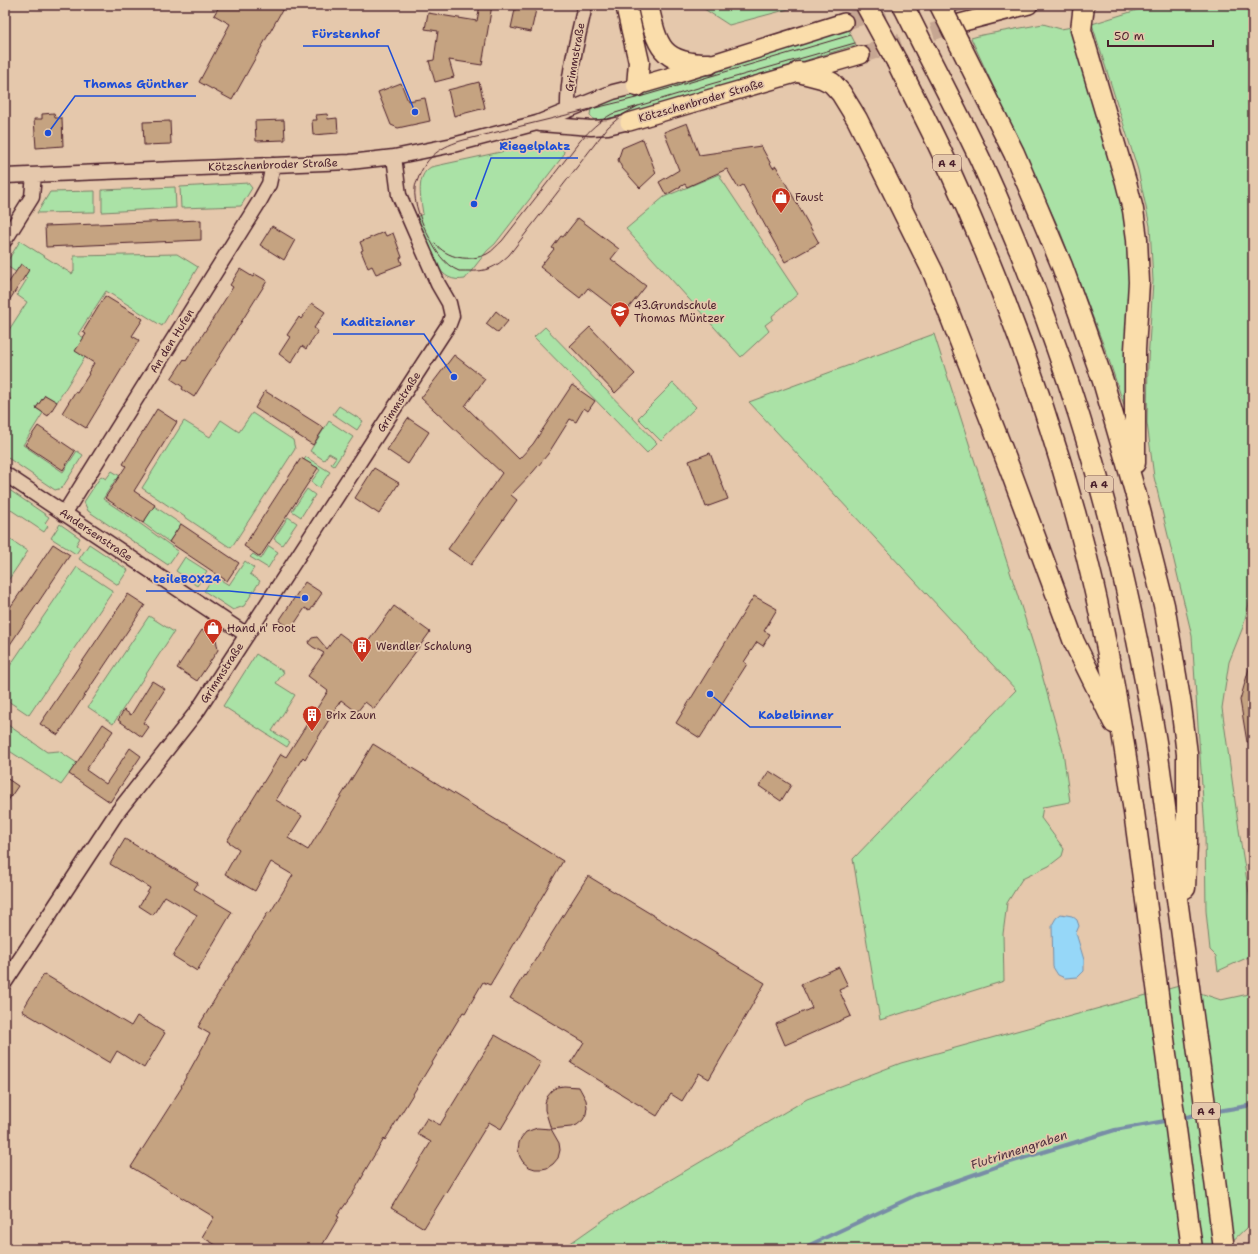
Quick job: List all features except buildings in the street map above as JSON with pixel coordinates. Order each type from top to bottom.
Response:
[{"type":"highway","points":[[626,5],[639,62],[636,86]]},
{"type":"highway","points":[[648,5],[655,34],[663,49],[675,59],[695,64],[709,64]]},
{"type":"highway","name":"A 4","points":[[866,5],[897,62],[946,161],[994,274],[1035,382],[1072,500],[1101,620],[1123,741],[1143,872],[1192,1249]]},
{"type":"highway","name":"A 4","points":[[903,5],[980,160],[1031,280],[1058,353],[1098,478],[1119,561],[1145,678],[1156,743],[1224,1249]]},
{"type":"highway","points":[[940,5],[1014,153],[1062,266],[1102,380],[1136,495],[1164,605],[1181,705],[1186,747],[1187,843],[1183,940]]},
{"type":"highway","points":[[1084,5],[1081,30],[1126,182],[1133,210],[1137,239],[1139,282],[1135,350],[1134,428],[1136,495]]},
{"type":"highway","points":[[799,72],[822,78],[832,83],[841,93],[858,119],[933,272],[1011,472],[1074,642],[1123,741]]},
{"type":"main road","points":[[960,23],[1029,5]]},
{"type":"main road","name":"Kötzschenbroder Straße","points":[[636,86],[844,22]]},
{"type":"main road","name":"Kötzschenbroder Straße","points":[[629,122],[861,54]]},
{"type":"street","name":"Grimmstraße","points":[[568,110],[570,77],[585,5]]},
{"type":"street","name":"Kötzschenbroder Straße","points":[[5,176],[350,162],[394,157],[453,145],[537,124],[613,92],[636,86]]},
{"type":"street","name":"Kötzschenbroder Straße","points":[[537,124],[591,128],[608,127],[629,122]]},
{"type":"street","name":"Grimmstraße","points":[[5,982],[116,814],[198,710],[449,324],[452,316],[448,303],[438,284],[399,195],[394,157]]},
{"type":"street","name":"An den Hufen","points":[[64,514],[269,184],[273,165]]},
{"type":"street","points":[[5,240],[32,197],[34,175]]},
{"type":"street","name":"Andersenstraße","points":[[5,474],[247,635]]},
{"type":"green space","points":[[698,5],[804,5],[729,25]]},
{"type":"green space","points":[[1153,5],[1253,5],[1253,588],[1243,627],[1229,662],[1222,708],[1253,918],[1253,955],[1218,971],[1216,956],[1210,950],[1206,911],[1205,830],[1192,636],[1154,477],[1147,423],[1148,361],[1153,281],[1150,226],[1138,170],[1092,24]]},
{"type":"green space","points":[[1043,24],[1061,29],[1072,27],[1121,191],[1128,235],[1131,284],[1125,408],[1108,357],[1060,231],[971,38]]},
{"type":"green space","points":[[848,29],[856,45],[647,109],[602,120],[594,120],[590,115],[591,109],[602,101],[689,78]]},
{"type":"green space","points":[[533,145],[558,146],[564,151],[563,156],[495,244],[487,251],[465,279],[452,279],[442,273],[416,217],[423,214],[420,188],[426,171],[431,167]]},
{"type":"green space","points":[[719,174],[798,294],[772,316],[773,319],[765,325],[769,331],[741,357],[626,229],[664,197]]},
{"type":"green space","points":[[248,183],[252,188],[241,206],[181,208],[180,187]]},
{"type":"green space","points":[[175,187],[176,208],[102,212],[102,190]]},
{"type":"green space","points":[[95,191],[95,212],[37,213],[50,192]]},
{"type":"green space","points":[[20,241],[72,274],[74,271],[74,256],[177,254],[198,267],[162,326],[106,291],[78,334],[84,338],[85,357],[57,402],[45,395],[36,408],[43,413],[23,445],[63,472],[77,451],[83,455],[62,488],[55,490],[5,456],[5,409],[11,399],[5,395],[5,336],[27,302],[17,295],[27,279],[5,265]]},
{"type":"green space","points":[[545,327],[657,443],[647,453],[534,337]]},
{"type":"green space","points":[[934,334],[1036,653],[1063,751],[1070,802],[1043,807],[1041,818],[1064,849],[1062,856],[1049,866],[1022,879],[1007,903],[1003,934],[1004,981],[880,1020],[853,859],[1016,690],[749,402]]},
{"type":"green space","points":[[673,383],[696,407],[661,441],[638,418]]},
{"type":"green space","points":[[339,406],[363,421],[357,430],[333,414]]},
{"type":"green space","points":[[252,413],[293,440],[295,449],[231,548],[142,488],[184,421],[210,437],[221,420],[239,432]]},
{"type":"green space","points":[[329,421],[353,437],[334,466],[331,464],[336,457],[329,453],[324,460],[310,451]]},
{"type":"green space","points":[[306,457],[330,472],[319,488],[311,482],[320,470],[304,460]]},
{"type":"green space","points":[[112,471],[120,476],[117,480],[116,479],[103,499],[178,551],[168,565],[88,511],[84,502],[101,476],[106,479]]},
{"type":"green space","points":[[5,487],[49,517],[45,523],[48,526],[44,532],[5,506]]},
{"type":"green space","points":[[307,489],[315,495],[301,517],[292,511]]},
{"type":"green space","points":[[154,506],[181,524],[169,542],[143,523]]},
{"type":"green space","points":[[288,517],[297,523],[282,545],[274,539]]},
{"type":"green space","points":[[60,524],[80,538],[76,545],[80,548],[76,554],[51,538]]},
{"type":"green space","points":[[5,536],[28,551],[5,585]]},
{"type":"green space","points":[[89,544],[128,570],[118,585],[79,559]]},
{"type":"green space","points":[[269,546],[278,552],[268,568],[250,557],[253,554],[261,559]]},
{"type":"green space","points":[[185,557],[207,571],[197,586],[176,571]]},
{"type":"green space","points":[[245,561],[254,568],[250,574],[260,581],[244,606],[233,610],[204,591],[214,576],[229,585]]},
{"type":"green space","points":[[77,567],[113,591],[29,715],[5,699],[5,673]]},
{"type":"green space","points":[[149,616],[174,632],[113,724],[88,707]]},
{"type":"green space","points":[[256,654],[284,672],[276,683],[295,695],[272,731],[290,742],[287,747],[223,706]]},
{"type":"green space","points":[[5,723],[47,752],[59,751],[77,763],[61,785],[5,748]]},
{"type":"green space","points":[[1179,986],[1221,1000],[1253,993],[1253,1226],[1246,1228],[1224,1249],[562,1249],[609,1216],[807,1099],[901,1063]]},
{"type":"water","points":[[1061,914],[1072,916],[1077,920],[1079,926],[1076,933],[1084,960],[1084,971],[1078,977],[1065,978],[1058,975],[1053,967],[1052,925],[1056,918]]},
{"type":"waterway","name":"Flutrinnengraben","points":[[1212,1112],[1253,1105]]},
{"type":"waterway","name":"Flutrinnengraben","points":[[1181,1118],[1201,1114]]},
{"type":"waterway","name":"Flutrinnengraben","points":[[801,1249],[916,1195],[1001,1165],[1115,1130],[1170,1120]]},
{"type":"tunnel","points":[[844,22],[898,5]]},
{"type":"tunnel","points":[[861,55],[960,23]]},
{"type":"tram line","points":[[954,12],[978,5]]},
{"type":"tram line","points":[[638,106],[622,115],[608,127],[509,255],[495,266],[480,271],[459,271],[444,261],[437,252],[421,219],[415,200],[415,187],[425,164],[436,153],[449,145],[456,142],[636,98],[851,35]]},
{"type":"tram line","points":[[435,243],[446,253],[459,258],[473,258],[489,253],[502,241],[580,141],[595,126],[612,114],[855,43]]},
{"type":"place","name":"Fürstenhof","points":[[415,112]]},
{"type":"place","name":"Thomas Günther","points":[[48,133]]},
{"type":"place","name":"Riegelplatz","points":[[474,204]]},
{"type":"place","name":"Faust","points":[[781,214]]},
{"type":"place","name":"43.Grundschule Thomas Müntzer","points":[[620,328]]},
{"type":"place","name":"Kaditzianer","points":[[454,377]]},
{"type":"place","name":"teileBOX24","points":[[305,598]]},
{"type":"place","name":"Hand n' Foot","points":[[213,645]]},
{"type":"place","name":"Wendler Schalung","points":[[362,663]]},
{"type":"place","name":"Kabelbinner","points":[[710,694]]},
{"type":"place","name":"Brix Zaun","points":[[312,732]]}]
